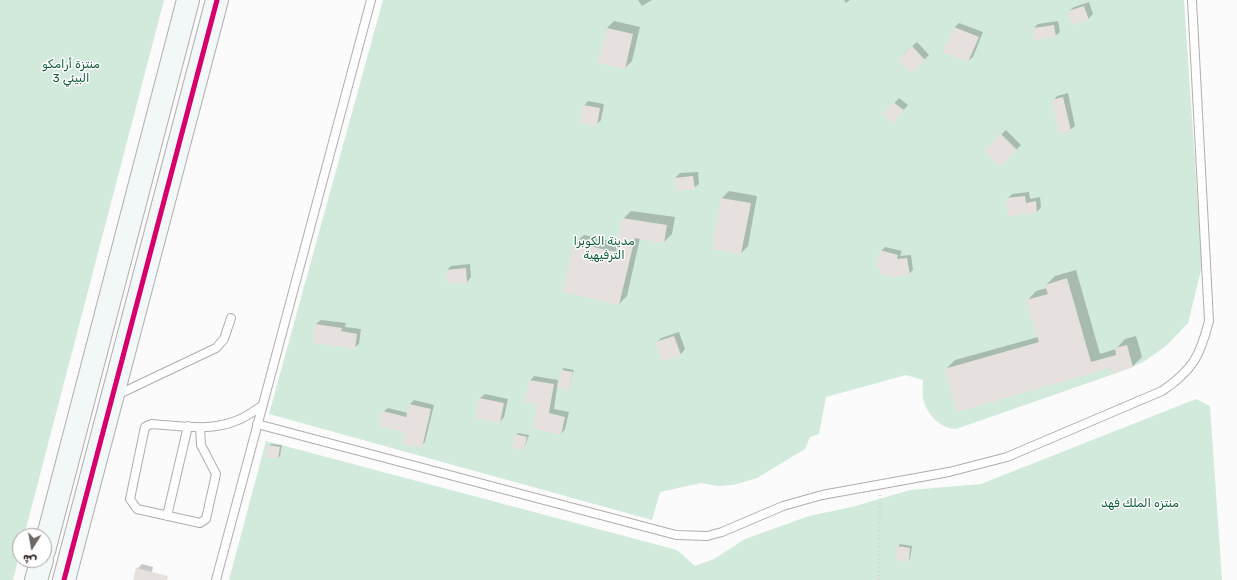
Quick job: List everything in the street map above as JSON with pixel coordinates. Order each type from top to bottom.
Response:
[{"type":"street","points":[[50,528],[188,0]]},
{"type":"street","points":[[64,580],[218,0]]},
{"type":"street","points":[[160,106],[187,113]]},
{"type":"street","points":[[86,390],[112,397]]},
{"type":"street","points":[[53,518],[78,524]]},
{"type":"street","points":[[36,580],[40,568]]},
{"type":"lane","points":[[216,580],[371,0]]},
{"type":"lane","points":[[257,424],[676,535],[692,537],[707,536],[722,532],[783,506],[822,495],[949,472],[1007,457],[1162,391],[1180,378],[1194,362],[1203,345],[1209,321],[1192,0]]},
{"type":"lane","points":[[112,397],[216,348],[224,339],[231,318]]},
{"type":"lane","points":[[200,427],[201,445],[216,474],[206,519],[200,523],[137,509],[130,499],[142,435],[145,427],[152,424],[200,427],[232,422],[262,406]]},
{"type":"lane","points":[[167,516],[188,426]]},
{"type":"path","points":[[879,580],[880,484]]},
{"type":"green space","name":"منتزة أرامكو البيئي 3","points":[[0,0],[164,0],[26,528],[12,528],[12,568],[16,568],[13,580],[0,580]]},
{"type":"green space","name":"مدينة الكوبرا الترفيهية","points":[[383,0],[1184,0],[1202,266],[1188,323],[1167,345],[1145,361],[1128,369],[956,429],[941,424],[932,417],[923,400],[923,380],[906,375],[826,397],[819,434],[810,437],[805,449],[757,478],[733,485],[717,486],[701,483],[660,492],[652,520],[269,414]]},
{"type":"green space","name":"منتزه الملك فهد","points":[[1196,399],[1210,406],[1222,580],[229,580],[266,441],[677,550],[695,566],[714,559],[745,539],[809,516],[852,507],[910,490],[981,484]]},
{"type":"building","points":[[1084,6],[1089,20],[1072,25],[1068,11]]},
{"type":"building","points":[[1054,25],[1056,37],[1034,40],[1033,28]]},
{"type":"building","points":[[954,27],[979,37],[968,62],[943,52]]},
{"type":"building","points":[[607,28],[633,34],[625,69],[598,63]]},
{"type":"building","points":[[912,46],[925,60],[911,73],[898,59]]},
{"type":"building","points":[[1063,97],[1071,131],[1059,134],[1052,100]]},
{"type":"building","points":[[893,102],[904,110],[893,124],[882,115]]},
{"type":"building","points":[[583,105],[600,108],[597,126],[580,123]]},
{"type":"building","points":[[1001,134],[1017,150],[1000,167],[984,151]]},
{"type":"building","points":[[693,176],[695,189],[676,191],[674,178]]},
{"type":"building","points":[[1025,196],[1026,203],[1036,201],[1037,213],[1008,216],[1006,198]]},
{"type":"building","points":[[721,198],[751,203],[741,254],[712,249]]},
{"type":"building","points":[[622,218],[667,225],[664,243],[635,238],[619,305],[563,292],[574,243],[616,252]]},
{"type":"building","points":[[880,250],[898,255],[897,259],[907,258],[910,275],[892,277],[880,275],[881,269],[876,268]]},
{"type":"building","points":[[466,268],[467,283],[447,284],[446,270]]},
{"type":"building","points":[[1067,278],[1091,362],[1116,355],[1115,348],[1127,345],[1133,367],[1112,373],[1110,368],[957,412],[944,369],[1039,342],[1026,300],[1048,294],[1045,285]]},
{"type":"building","points":[[315,324],[342,328],[341,331],[357,334],[355,349],[313,343]]},
{"type":"building","points":[[674,336],[681,355],[662,361],[655,342]]},
{"type":"building","points":[[561,370],[573,372],[569,390],[558,387]]},
{"type":"building","points":[[529,380],[554,384],[549,413],[565,417],[561,435],[533,428],[537,404],[525,402]]},
{"type":"building","points":[[479,398],[504,403],[500,423],[475,418]]},
{"type":"building","points":[[409,404],[431,409],[422,448],[402,444],[404,432],[379,426],[383,411],[406,417]]},
{"type":"building","points":[[515,434],[527,437],[524,450],[512,448]]},
{"type":"building","points":[[268,445],[280,447],[278,459],[266,457]]},
{"type":"building","points":[[897,546],[910,548],[909,562],[896,560]]},
{"type":"building","points":[[136,568],[168,576],[167,580],[133,580]]},
{"type":"cycle path","points":[[64,580],[217,0]]}]
